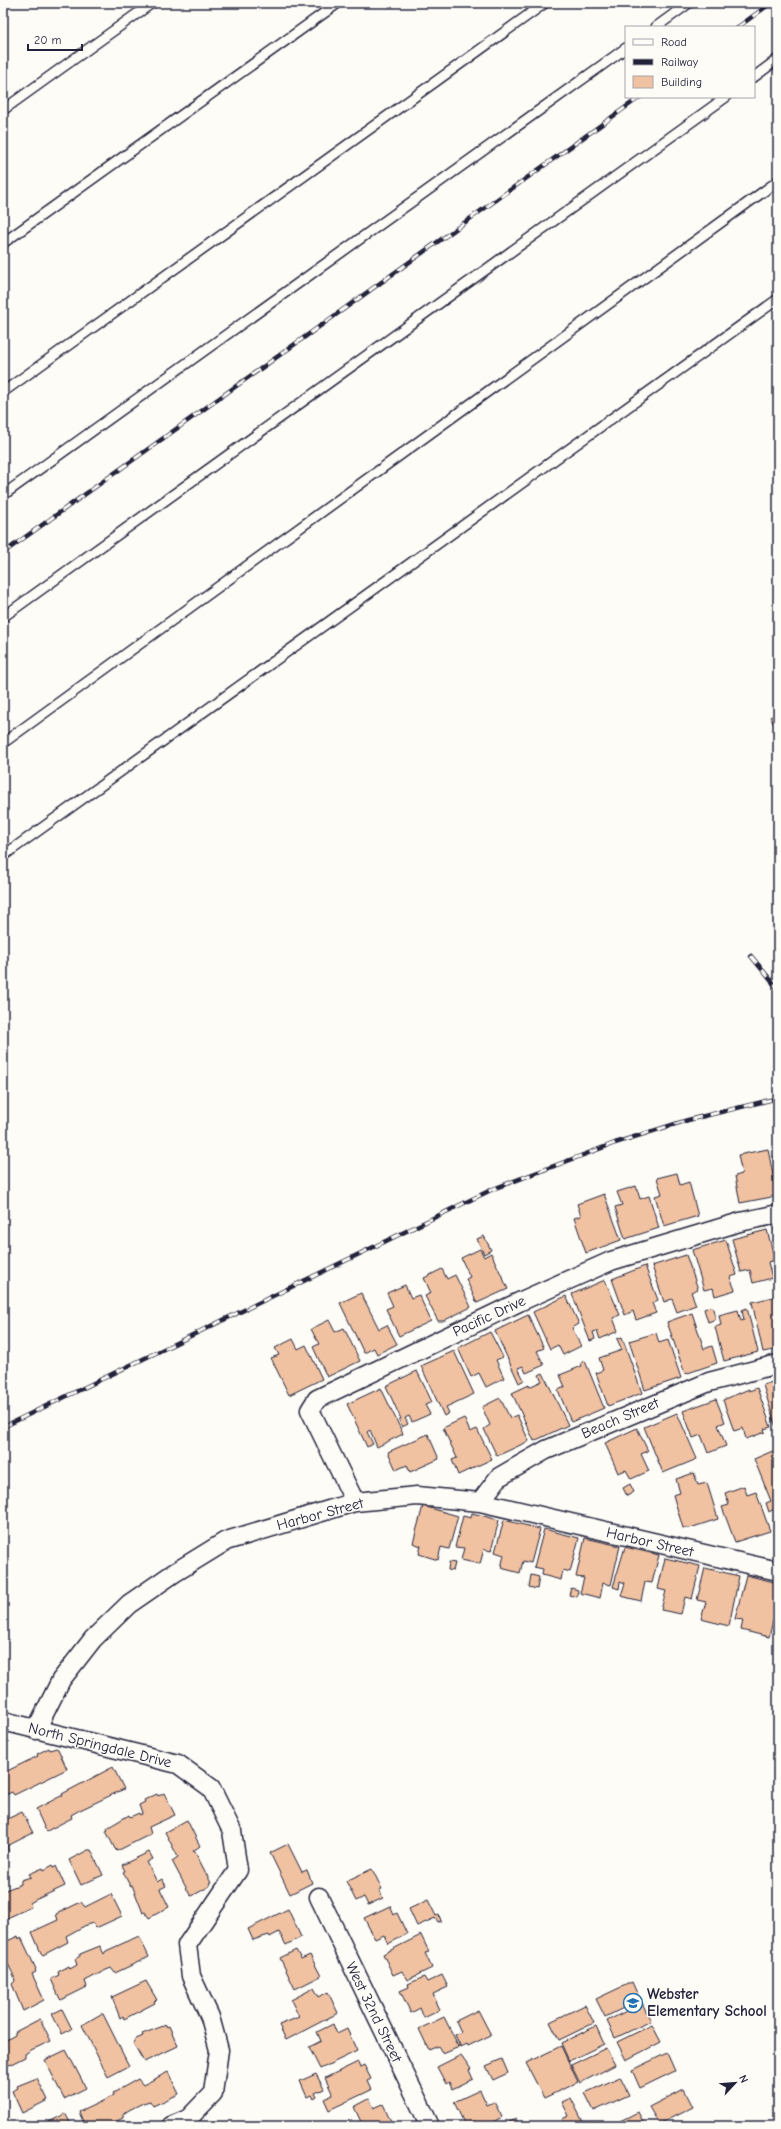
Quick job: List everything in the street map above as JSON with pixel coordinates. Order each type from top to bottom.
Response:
[{"type":"street","name":"Pacific Drive","points":[[355,1502],[310,1410],[317,1399],[519,1302],[611,1262],[740,1222],[778,1214]]},
{"type":"street","name":"Beach Street","points":[[480,1502],[500,1477],[546,1450],[710,1382],[778,1364]]},
{"type":"street","name":"Harbor Street","points":[[36,1730],[61,1680],[93,1639],[129,1604],[174,1572],[226,1541],[355,1502],[417,1496],[480,1502],[778,1571]]},
{"type":"street","name":"North Springdale Drive","points":[[3,1721],[178,1764],[211,1788],[232,1831],[238,1870],[187,1945],[191,1976],[210,2017],[219,2050],[213,2093],[188,2119],[171,2126]]},
{"type":"street","name":"West 32nd Street","points":[[319,1897],[430,2126]]},
{"type":"lane","points":[[3,110],[152,3]]},
{"type":"lane","points":[[3,243],[338,3]]},
{"type":"lane","points":[[3,392],[545,3]]},
{"type":"lane","points":[[657,26],[689,3]]},
{"type":"lane","points":[[3,495],[625,49]]},
{"type":"lane","points":[[755,76],[778,59]]},
{"type":"lane","points":[[3,617],[725,98]]},
{"type":"lane","points":[[3,744],[778,181]]},
{"type":"lane","points":[[3,856],[778,300]]},
{"type":"building","points":[[778,713],[778,732],[770,717]]},
{"type":"building","points":[[768,1149],[777,1196],[740,1203],[735,1176],[742,1174],[738,1155]]},
{"type":"building","points":[[774,1156],[778,1156],[778,1181]]},
{"type":"building","points":[[677,1173],[680,1185],[689,1182],[698,1216],[664,1226],[655,1196],[662,1194],[657,1178]]},
{"type":"building","points":[[636,1186],[640,1199],[649,1196],[659,1228],[625,1239],[615,1207],[622,1205],[617,1192]]},
{"type":"building","points":[[604,1194],[621,1240],[586,1253],[574,1218],[581,1216],[577,1204]]},
{"type":"building","points":[[778,1227],[778,1245],[774,1228]]},
{"type":"building","points":[[767,1230],[775,1260],[768,1262],[772,1278],[753,1283],[750,1270],[741,1272],[732,1239]]},
{"type":"building","points":[[484,1236],[491,1250],[484,1254],[477,1239]]},
{"type":"building","points":[[726,1240],[737,1275],[730,1277],[735,1290],[715,1296],[713,1288],[704,1290],[692,1250]]},
{"type":"building","points":[[480,1249],[484,1257],[491,1253],[508,1289],[477,1303],[466,1279],[470,1277],[461,1258]]},
{"type":"building","points":[[686,1255],[698,1289],[691,1292],[696,1305],[677,1312],[672,1299],[664,1302],[652,1266]]},
{"type":"building","points":[[645,1266],[658,1300],[652,1303],[656,1313],[636,1320],[633,1311],[625,1315],[612,1279]]},
{"type":"building","points":[[442,1269],[447,1279],[455,1275],[471,1307],[443,1321],[438,1321],[425,1296],[431,1293],[424,1278]]},
{"type":"building","points":[[605,1280],[620,1315],[613,1318],[618,1331],[600,1339],[597,1331],[593,1332],[595,1339],[590,1341],[572,1294]]},
{"type":"building","points":[[405,1285],[411,1298],[419,1295],[431,1321],[399,1336],[386,1309],[393,1306],[387,1293]]},
{"type":"building","points":[[361,1293],[379,1329],[387,1325],[397,1344],[377,1354],[374,1348],[364,1353],[340,1303]]},
{"type":"building","points":[[566,1296],[579,1324],[572,1328],[581,1346],[563,1355],[558,1345],[550,1349],[533,1312]]},
{"type":"building","points":[[778,1296],[778,1349],[763,1352],[752,1302]]},
{"type":"building","points":[[712,1306],[716,1319],[708,1322],[704,1309]]},
{"type":"building","points":[[747,1308],[758,1352],[724,1361],[715,1327],[721,1325],[719,1315],[738,1310],[741,1321],[744,1320],[742,1310]]},
{"type":"building","points":[[692,1313],[704,1349],[712,1346],[717,1363],[685,1374],[667,1322]]},
{"type":"building","points":[[528,1315],[544,1348],[537,1351],[544,1365],[526,1373],[523,1366],[518,1368],[524,1380],[519,1383],[495,1331]]},
{"type":"building","points":[[329,1320],[335,1332],[344,1328],[360,1361],[327,1377],[313,1347],[319,1344],[311,1329]]},
{"type":"building","points":[[490,1332],[503,1357],[496,1360],[504,1378],[486,1387],[479,1373],[471,1377],[458,1348]]},
{"type":"building","points":[[656,1333],[659,1343],[668,1340],[681,1378],[645,1390],[629,1341]]},
{"type":"building","points":[[622,1337],[642,1393],[608,1406],[596,1373],[603,1370],[599,1358],[622,1350],[617,1339]]},
{"type":"building","points":[[293,1339],[298,1349],[306,1345],[322,1379],[289,1395],[271,1358],[279,1355],[275,1348]]},
{"type":"building","points":[[454,1351],[474,1394],[446,1407],[449,1413],[444,1416],[421,1366]]},
{"type":"building","points":[[585,1361],[604,1408],[571,1422],[558,1390],[565,1387],[560,1375],[582,1366],[581,1363]]},
{"type":"building","points":[[417,1371],[432,1402],[425,1405],[430,1414],[412,1422],[409,1416],[405,1418],[408,1424],[402,1427],[399,1420],[401,1419],[386,1386]]},
{"type":"building","points":[[543,1373],[568,1425],[534,1441],[512,1393],[542,1381],[539,1375]]},
{"type":"building","points":[[778,1380],[778,1434],[763,1385]]},
{"type":"building","points":[[381,1388],[403,1434],[377,1447],[370,1430],[367,1432],[373,1444],[367,1447],[347,1404]]},
{"type":"building","points":[[757,1388],[771,1427],[764,1429],[765,1432],[746,1439],[743,1428],[734,1431],[723,1400],[749,1389],[749,1391]]},
{"type":"building","points":[[500,1398],[510,1418],[517,1415],[529,1441],[497,1456],[484,1429],[490,1425],[482,1407]]},
{"type":"building","points":[[716,1399],[725,1422],[718,1425],[726,1446],[708,1453],[701,1435],[693,1438],[683,1411]]},
{"type":"building","points":[[677,1413],[697,1459],[663,1473],[644,1427]]},
{"type":"building","points":[[464,1418],[470,1432],[477,1429],[492,1459],[458,1475],[452,1460],[457,1458],[443,1428]]},
{"type":"building","points":[[637,1428],[648,1451],[641,1454],[649,1471],[631,1479],[626,1470],[618,1473],[605,1443]]},
{"type":"building","points":[[428,1434],[439,1459],[410,1472],[407,1465],[396,1470],[388,1452]]},
{"type":"building","points":[[775,1450],[778,1458],[777,1516],[774,1509],[769,1512],[766,1503],[771,1501],[754,1459]]},
{"type":"building","points":[[694,1473],[698,1485],[707,1483],[718,1519],[690,1528],[683,1528],[673,1495],[680,1493],[676,1479]]},
{"type":"building","points":[[630,1484],[634,1492],[627,1496],[623,1488]]},
{"type":"building","points":[[744,1486],[747,1495],[756,1492],[770,1531],[735,1542],[722,1507],[729,1505],[725,1493]]},
{"type":"building","points":[[423,1506],[458,1516],[449,1549],[441,1547],[438,1560],[419,1554],[421,1546],[413,1543]]},
{"type":"building","points":[[472,1513],[499,1520],[491,1551],[484,1549],[480,1564],[461,1560],[464,1548],[455,1547],[463,1516],[471,1518]]},
{"type":"building","points":[[504,1520],[540,1529],[531,1563],[523,1561],[520,1573],[501,1568],[504,1555],[495,1552]]},
{"type":"building","points":[[544,1529],[579,1538],[570,1572],[563,1570],[561,1580],[542,1575],[543,1569],[534,1567]]},
{"type":"building","points":[[585,1538],[620,1546],[611,1585],[603,1583],[600,1598],[580,1593],[584,1578],[576,1577]]},
{"type":"building","points":[[625,1547],[659,1555],[652,1583],[645,1582],[641,1601],[621,1596],[625,1583],[620,1581],[619,1589],[613,1587]]},
{"type":"building","points":[[665,1558],[700,1566],[692,1599],[685,1597],[681,1614],[661,1610],[666,1591],[658,1589]]},
{"type":"building","points":[[449,1562],[455,1563],[453,1571],[448,1570]]},
{"type":"building","points":[[705,1568],[739,1576],[729,1626],[701,1619],[706,1602],[697,1600]]},
{"type":"building","points":[[531,1575],[539,1577],[537,1589],[529,1587]]},
{"type":"building","points":[[746,1575],[778,1583],[778,1600],[769,1637],[741,1630],[743,1620],[735,1619]]},
{"type":"building","points":[[571,1588],[578,1590],[577,1597],[569,1595]]},
{"type":"building","points":[[49,1748],[50,1750],[56,1748],[58,1749],[67,1769],[14,1795],[12,1792],[3,1796],[3,1773],[38,1756],[37,1754]]},
{"type":"building","points":[[113,1767],[124,1789],[78,1811],[71,1815],[72,1818],[47,1831],[45,1829],[36,1809],[63,1796],[62,1794]]},
{"type":"building","points":[[164,1793],[175,1815],[149,1827],[151,1834],[117,1851],[106,1831],[108,1830],[107,1828],[129,1815],[130,1817],[139,1813],[140,1815],[142,1814],[139,1805],[145,1802],[144,1800],[157,1794],[158,1796]]},
{"type":"building","points":[[22,1812],[33,1833],[7,1846],[9,1852],[3,1855],[3,1821]]},
{"type":"building","points":[[187,1820],[200,1846],[193,1851],[195,1852],[211,1883],[209,1884],[210,1886],[192,1896],[190,1895],[172,1861],[178,1857],[165,1832]]},
{"type":"building","points":[[288,1844],[302,1872],[307,1870],[312,1883],[290,1894],[270,1853]]},
{"type":"building","points":[[88,1850],[91,1850],[103,1875],[81,1885],[69,1860]]},
{"type":"building","points":[[149,1852],[153,1859],[147,1862],[157,1882],[162,1879],[166,1886],[160,1889],[169,1907],[149,1918],[145,1912],[143,1913],[132,1885],[130,1886],[123,1872],[125,1871],[122,1865]]},
{"type":"building","points":[[53,1865],[54,1867],[56,1866],[65,1886],[35,1900],[30,1903],[31,1907],[5,1919],[8,1924],[3,1928],[3,1891],[21,1884],[21,1880],[31,1877],[29,1874],[43,1868],[44,1870]]},
{"type":"building","points":[[372,1869],[382,1889],[379,1890],[383,1898],[368,1905],[364,1897],[356,1901],[346,1881]]},
{"type":"building","points":[[111,1894],[122,1916],[96,1928],[93,1923],[86,1925],[66,1936],[68,1942],[43,1955],[41,1953],[32,1932],[58,1920],[56,1914],[81,1902],[85,1907]]},
{"type":"building","points":[[428,1900],[436,1916],[439,1915],[441,1921],[438,1922],[435,1918],[417,1926],[409,1909]]},
{"type":"building","points":[[390,1906],[394,1915],[397,1913],[407,1934],[388,1944],[384,1935],[375,1939],[364,1918]]},
{"type":"building","points":[[288,1909],[301,1937],[286,1945],[279,1932],[270,1937],[269,1935],[253,1940],[248,1929]]},
{"type":"building","points":[[421,1935],[429,1952],[425,1953],[432,1968],[407,1980],[402,1971],[393,1975],[383,1954]]},
{"type":"building","points":[[18,1936],[19,1939],[21,1937],[36,1969],[36,1972],[32,1974],[44,2000],[23,2011],[12,1984],[15,1981],[14,1976],[3,1954],[3,1943]]},
{"type":"building","points":[[139,1936],[149,1957],[115,1973],[111,1968],[104,1971],[85,1981],[87,1987],[61,2000],[60,1999],[51,1979],[59,1975],[58,1972],[69,1966],[70,1969],[77,1965],[75,1959],[80,1956],[80,1954],[100,1946],[104,1954],[106,1951]]},
{"type":"building","points":[[296,1950],[301,1959],[310,1955],[321,1976],[295,1989],[280,1958]]},
{"type":"building","points":[[442,1975],[448,1987],[433,1994],[440,2010],[424,2018],[420,2008],[411,2013],[400,1991],[409,1987],[408,1984],[424,1977],[427,1982]]},
{"type":"building","points":[[146,1981],[157,2000],[154,2001],[155,2003],[124,2019],[123,2016],[120,2018],[112,1997]]},
{"type":"building","points":[[632,1982],[640,2000],[605,2017],[596,1999]]},
{"type":"building","points":[[314,1988],[319,1997],[328,1992],[338,2013],[286,2040],[279,2025],[299,2017],[291,2000]]},
{"type":"building","points":[[642,2003],[651,2021],[615,2038],[607,2021]]},
{"type":"building","points":[[585,2005],[594,2023],[559,2040],[550,2022]]},
{"type":"building","points":[[62,2009],[72,2029],[62,2034],[52,2014]]},
{"type":"building","points":[[478,2010],[491,2035],[468,2046],[467,2044],[461,2047],[455,2035],[461,2032],[456,2021]]},
{"type":"building","points":[[103,2014],[129,2066],[108,2077],[82,2025]]},
{"type":"building","points":[[444,2017],[459,2047],[443,2054],[438,2046],[429,2050],[419,2029]]},
{"type":"building","points":[[40,2019],[51,2041],[31,2050],[25,2054],[25,2057],[3,2068],[3,2042],[15,2035],[15,2032]]},
{"type":"building","points":[[333,2024],[337,2034],[347,2029],[357,2051],[320,2069],[309,2047],[321,2041],[317,2032]]},
{"type":"building","points":[[166,2025],[167,2027],[169,2026],[178,2046],[144,2062],[133,2043],[135,2042],[134,2040],[143,2036],[142,2034]]},
{"type":"building","points":[[652,2025],[661,2042],[626,2060],[617,2042]]},
{"type":"building","points":[[596,2026],[604,2044],[569,2061],[561,2043]]},
{"type":"building","points":[[561,2046],[578,2082],[544,2098],[526,2063]]},
{"type":"building","points":[[606,2048],[615,2065],[580,2083],[571,2065]]},
{"type":"building","points":[[66,2050],[86,2088],[64,2099],[45,2060]]},
{"type":"building","points":[[667,2053],[675,2071],[640,2088],[632,2070]]},
{"type":"building","points":[[461,2055],[471,2069],[469,2070],[473,2079],[452,2089],[449,2082],[446,2084],[437,2067]]},
{"type":"building","points":[[502,2059],[508,2073],[493,2080],[486,2066]]},
{"type":"building","points":[[358,2062],[360,2067],[364,2065],[371,2079],[367,2081],[371,2090],[329,2110],[324,2099],[333,2095],[325,2078]]},
{"type":"building","points":[[168,2072],[179,2094],[153,2106],[150,2101],[143,2103],[123,2114],[123,2118],[109,2125],[85,2126],[79,2112],[109,2098],[114,2095],[113,2093],[138,2079],[143,2085]]},
{"type":"building","points":[[316,2074],[324,2089],[315,2093],[317,2097],[314,2099],[312,2095],[307,2097],[300,2081]]},
{"type":"building","points":[[620,2077],[629,2095],[594,2111],[585,2093]]},
{"type":"building","points":[[37,2078],[48,2100],[22,2113],[12,2091],[18,2088],[17,2086]]},
{"type":"building","points":[[684,2089],[693,2107],[659,2124],[649,2107]]},
{"type":"building","points":[[480,2090],[487,2105],[494,2102],[502,2117],[486,2126],[477,2126],[475,2121],[465,2125],[454,2102]]},
{"type":"building","points":[[571,2098],[585,2126],[574,2126],[572,2123],[566,2126],[562,2119],[569,2116],[562,2102]]},
{"type":"building","points":[[369,2099],[374,2108],[383,2104],[393,2125],[363,2126],[354,2107]]},
{"type":"building","points":[[638,2112],[645,2126],[610,2126]]},
{"type":"building","points":[[65,2113],[72,2126],[41,2126],[61,2116]]},
{"type":"building","points":[[516,2119],[519,2126],[501,2126]]},
{"type":"railway","points":[[739,26],[771,3]]},
{"type":"railway","points":[[3,553],[639,98]]},
{"type":"railway","points":[[751,956],[778,989]]},
{"type":"railway","points":[[3,1427],[493,1189],[615,1143],[688,1120],[778,1098]]},
{"type":"place","name":"Webster Elementary School","points":[[633,2003]]}]
